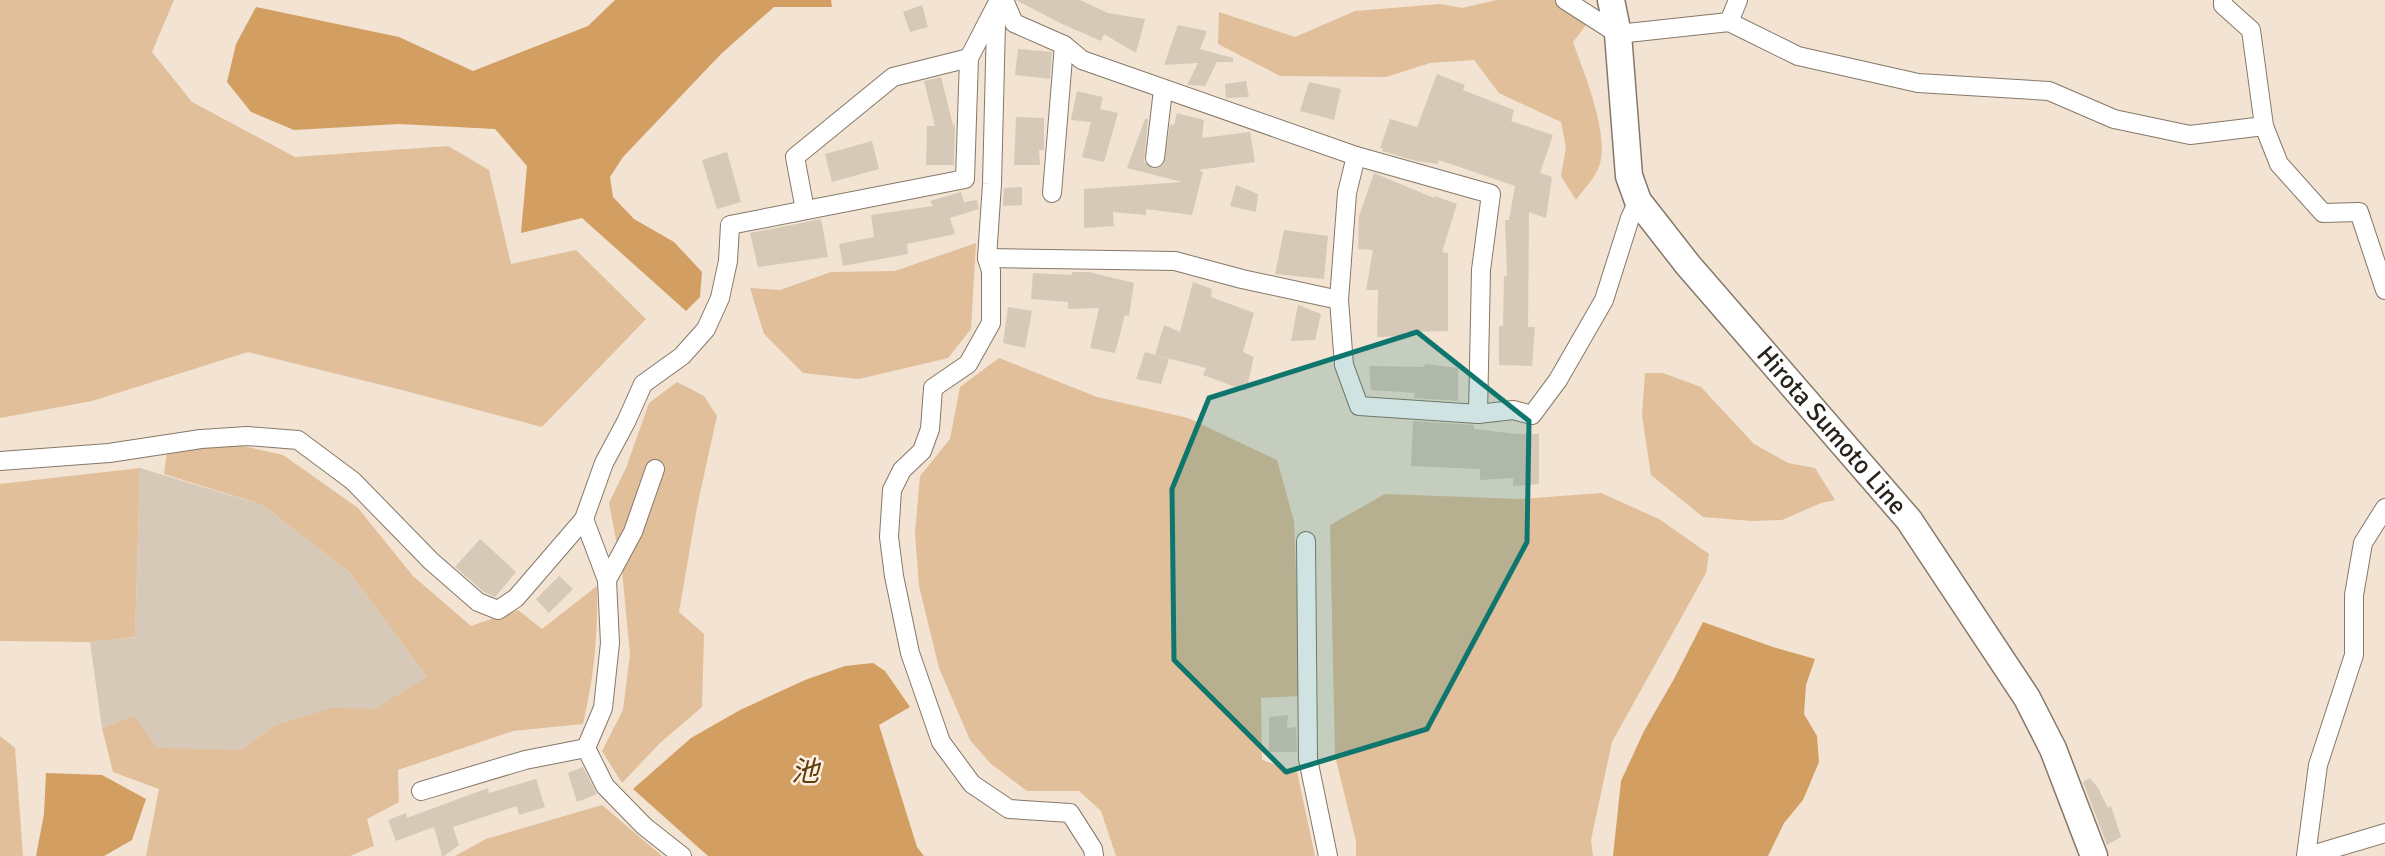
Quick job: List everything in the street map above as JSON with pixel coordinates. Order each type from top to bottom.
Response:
[{"type":"main road","name":"Hirota Sumoto Line","points":[[1611,0],[1618,34],[1629,176],[1638,201],[1688,265],[1909,520],[2027,698],[2053,749],[2094,856]]},
{"type":"street","points":[[1001,0],[1014,23],[1064,45],[1082,60],[1356,156],[1491,194],[1481,270],[1478,414]]},
{"type":"street","points":[[0,461],[109,453],[201,439],[247,436],[298,440],[353,481],[431,561],[478,602],[498,610],[516,598],[584,519],[604,463],[643,384],[682,356],[706,329],[720,298],[730,225],[965,179],[969,58],[1001,0]]},
{"type":"street","points":[[1001,0],[996,23],[992,184],[987,258],[991,271],[991,323],[968,364],[933,388],[930,429],[922,451],[902,470],[892,490],[889,537],[910,653],[941,742],[972,784],[1010,809],[1070,813],[1093,849],[1094,856]]},
{"type":"street","points":[[1565,0],[1618,34],[1729,22],[1798,56],[1918,83],[2049,91],[2114,119],[2190,135],[2264,125]]},
{"type":"street","points":[[1729,22],[1738,0]]},
{"type":"street","points":[[2223,0],[2222,5],[2251,30],[2264,125],[2279,164],[2323,213],[2359,212],[2385,289]]},
{"type":"street","points":[[1052,193],[1064,45]]},
{"type":"street","points":[[806,210],[795,158],[893,78],[969,58]]},
{"type":"street","points":[[1155,158],[1163,90]]},
{"type":"street","points":[[1356,156],[1347,193],[1339,300],[1344,365],[1359,406],[1478,414],[1513,411],[1532,415],[1558,380],[1604,300],[1638,201]]},
{"type":"street","points":[[987,258],[1175,261],[1339,300]]},
{"type":"street","points":[[607,580],[634,532],[654,469]]},
{"type":"street","points":[[2384,513],[2363,543],[2354,595],[2354,655],[2318,765],[2307,856],[2385,832]]},
{"type":"street","points":[[584,519],[607,580],[610,643],[603,708],[586,748]]},
{"type":"street","points":[[1306,541],[1308,759],[1328,856]]},
{"type":"street","points":[[421,791],[525,760],[586,748]]},
{"type":"street","points":[[586,748],[606,786],[644,825],[682,856]]},
{"type":"highlighted area","points":[[1417,332],[1529,421],[1527,542],[1427,729],[1286,772],[1174,660],[1172,489],[1209,398]]},
{"type":"shaded area","points":[[0,0],[174,0],[152,52],[192,102],[295,157],[448,146],[489,170],[511,264],[576,250],[646,319],[542,427],[248,352],[92,401],[0,418]]},
{"type":"shaded area","points":[[1497,0],[1578,0],[1593,16],[1573,42],[1595,106],[1602,141],[1601,156],[1596,173],[1576,200],[1561,176],[1566,147],[1561,122],[1499,93],[1474,60],[1430,63],[1386,77],[1280,76],[1218,44],[1219,12],[1295,37],[1355,11],[1440,4],[1462,8]]},
{"type":"shaded area","points":[[976,243],[971,329],[948,358],[859,379],[803,373],[764,334],[750,288],[780,290],[831,272],[895,271]]},
{"type":"shaded area","points":[[999,358],[1097,397],[1188,418],[1277,460],[1294,521],[1301,696],[1261,698],[1262,760],[1297,772],[1315,856],[1116,856],[1101,811],[1079,791],[1027,791],[990,763],[970,740],[939,668],[919,586],[915,533],[920,476],[950,439],[960,387]]},
{"type":"shaded area","points":[[1645,373],[1663,373],[1701,387],[1754,444],[1788,463],[1815,468],[1835,500],[1821,503],[1782,520],[1752,521],[1703,517],[1651,475],[1642,415]]},
{"type":"shaded area","points":[[677,382],[704,396],[717,416],[697,507],[679,612],[704,634],[702,707],[660,743],[622,783],[602,751],[623,710],[630,654],[622,571],[609,503],[626,468],[649,403]]},
{"type":"shaded area","points":[[239,445],[283,455],[358,508],[413,576],[471,626],[518,610],[542,629],[597,586],[594,656],[583,724],[513,731],[398,770],[399,802],[367,819],[374,846],[350,856],[146,856],[159,789],[113,772],[102,728],[134,715],[241,750],[275,725],[427,677],[350,573],[263,505],[164,474],[167,451]]},
{"type":"shaded area","points":[[140,468],[135,637],[90,642],[0,641],[0,484]]},
{"type":"shaded area","points":[[1601,493],[1659,519],[1709,554],[1706,573],[1612,742],[1591,840],[1593,856],[1356,856],[1356,841],[1335,756],[1330,525],[1385,494],[1520,499]]},
{"type":"shaded area","points":[[0,736],[15,748],[23,856],[0,856]]},
{"type":"shaded area","points":[[602,805],[662,856],[455,856],[486,839]]},
{"type":"water","points":[[615,0],[831,0],[832,7],[774,7],[721,54],[623,157],[610,177],[613,197],[634,219],[674,242],[702,272],[700,297],[686,311],[582,218],[521,233],[527,166],[495,129],[399,124],[294,130],[251,112],[227,82],[236,44],[256,7],[399,37],[473,71],[588,26]]},
{"type":"water","points":[[1703,622],[1815,659],[1806,685],[1804,714],[1817,736],[1819,762],[1803,800],[1784,823],[1768,856],[1613,856],[1621,781],[1644,731]]},
{"type":"water","name":"池","points":[[873,663],[885,671],[910,707],[879,725],[917,847],[924,856],[708,856],[633,789],[691,738],[740,710],[805,680],[845,666]]},
{"type":"water","points":[[46,773],[102,775],[146,799],[132,840],[104,856],[36,856],[44,814]]},
{"type":"building","points":[[1016,0],[1080,0],[1108,13],[1145,19],[1136,53],[1104,34],[1101,41]]},
{"type":"building","points":[[922,5],[928,27],[910,32],[903,12]]},
{"type":"building","points":[[1178,25],[1207,31],[1200,49],[1233,58],[1233,62],[1217,62],[1205,86],[1187,85],[1198,63],[1164,65]]},
{"type":"building","points":[[1018,49],[1052,52],[1050,79],[1015,75]]},
{"type":"building","points":[[1437,74],[1465,85],[1463,90],[1514,110],[1511,121],[1553,135],[1540,173],[1552,177],[1546,218],[1529,212],[1528,327],[1535,327],[1532,366],[1499,365],[1499,326],[1503,326],[1504,276],[1507,276],[1505,220],[1509,220],[1515,186],[1439,160],[1438,164],[1416,161],[1382,151],[1383,148],[1380,148],[1390,119],[1417,127]]},
{"type":"building","points":[[941,77],[955,125],[954,165],[926,165],[927,126],[935,126],[924,81]]},
{"type":"building","points":[[1246,81],[1249,97],[1226,98],[1225,84]]},
{"type":"building","points":[[1309,82],[1341,89],[1334,120],[1300,111]]},
{"type":"building","points":[[1077,91],[1103,97],[1100,109],[1118,113],[1104,162],[1082,157],[1091,122],[1071,120]]},
{"type":"building","points":[[1177,113],[1204,120],[1202,138],[1250,132],[1255,162],[1198,170],[1203,172],[1192,215],[1146,209],[1146,215],[1113,212],[1114,226],[1084,228],[1084,189],[1182,182],[1127,168],[1145,119],[1148,119],[1144,162],[1153,169],[1164,165],[1170,124],[1174,125]]},
{"type":"building","points":[[1016,117],[1044,118],[1044,150],[1039,150],[1040,165],[1014,165]]},
{"type":"building","points":[[872,141],[879,169],[832,182],[825,154]]},
{"type":"building","points":[[727,152],[741,202],[717,209],[702,160]]},
{"type":"building","points":[[1374,173],[1434,198],[1435,196],[1457,204],[1442,252],[1448,253],[1448,331],[1405,332],[1405,336],[1377,337],[1378,290],[1366,290],[1373,250],[1358,249],[1359,216]]},
{"type":"building","points":[[1236,185],[1258,194],[1256,212],[1230,206]]},
{"type":"building","points":[[1022,187],[1022,205],[1003,206],[1004,188]]},
{"type":"building","points":[[961,192],[964,202],[977,200],[979,209],[950,218],[955,234],[907,244],[908,254],[843,266],[839,244],[874,237],[871,215],[933,206],[930,201]]},
{"type":"building","points":[[821,219],[828,257],[758,267],[750,233]]},
{"type":"building","points":[[1284,230],[1328,236],[1324,279],[1275,274]]},
{"type":"building","points":[[1072,272],[1089,272],[1134,283],[1129,316],[1125,315],[1115,353],[1090,348],[1099,308],[1068,309],[1068,302],[1031,299],[1033,273],[1072,275]]},
{"type":"building","points":[[1193,282],[1212,289],[1211,297],[1254,313],[1243,352],[1254,357],[1246,391],[1203,375],[1206,368],[1155,355],[1164,325],[1180,332]]},
{"type":"building","points":[[1298,305],[1321,314],[1315,340],[1291,341]]},
{"type":"building","points":[[1008,307],[1032,311],[1025,348],[1003,343]]},
{"type":"building","points":[[1145,352],[1169,359],[1161,384],[1136,379]]},
{"type":"building","points":[[1425,364],[1458,368],[1458,401],[1414,398],[1415,393],[1371,390],[1369,366],[1424,367]]},
{"type":"building","points":[[1413,421],[1474,425],[1474,429],[1516,434],[1539,434],[1539,484],[1513,486],[1513,478],[1480,480],[1480,469],[1411,466]]},
{"type":"building","points":[[140,468],[263,505],[350,573],[427,677],[375,709],[332,708],[275,725],[241,750],[156,748],[134,715],[102,728],[90,642],[135,637]]},
{"type":"building","points":[[480,539],[516,572],[495,597],[484,592],[455,567]]},
{"type":"building","points":[[559,576],[573,589],[549,613],[536,599]]},
{"type":"building","points":[[1288,715],[1287,728],[1296,727],[1297,752],[1269,752],[1269,717]]},
{"type":"building","points":[[583,767],[597,794],[577,802],[568,773]]},
{"type":"building","points":[[2090,778],[2108,808],[2111,806],[2121,837],[2107,845],[2083,782]]},
{"type":"building","points":[[536,779],[545,807],[519,815],[517,806],[453,827],[459,845],[444,856],[434,827],[396,841],[388,820],[406,813],[407,818],[488,788],[489,793]]}]
